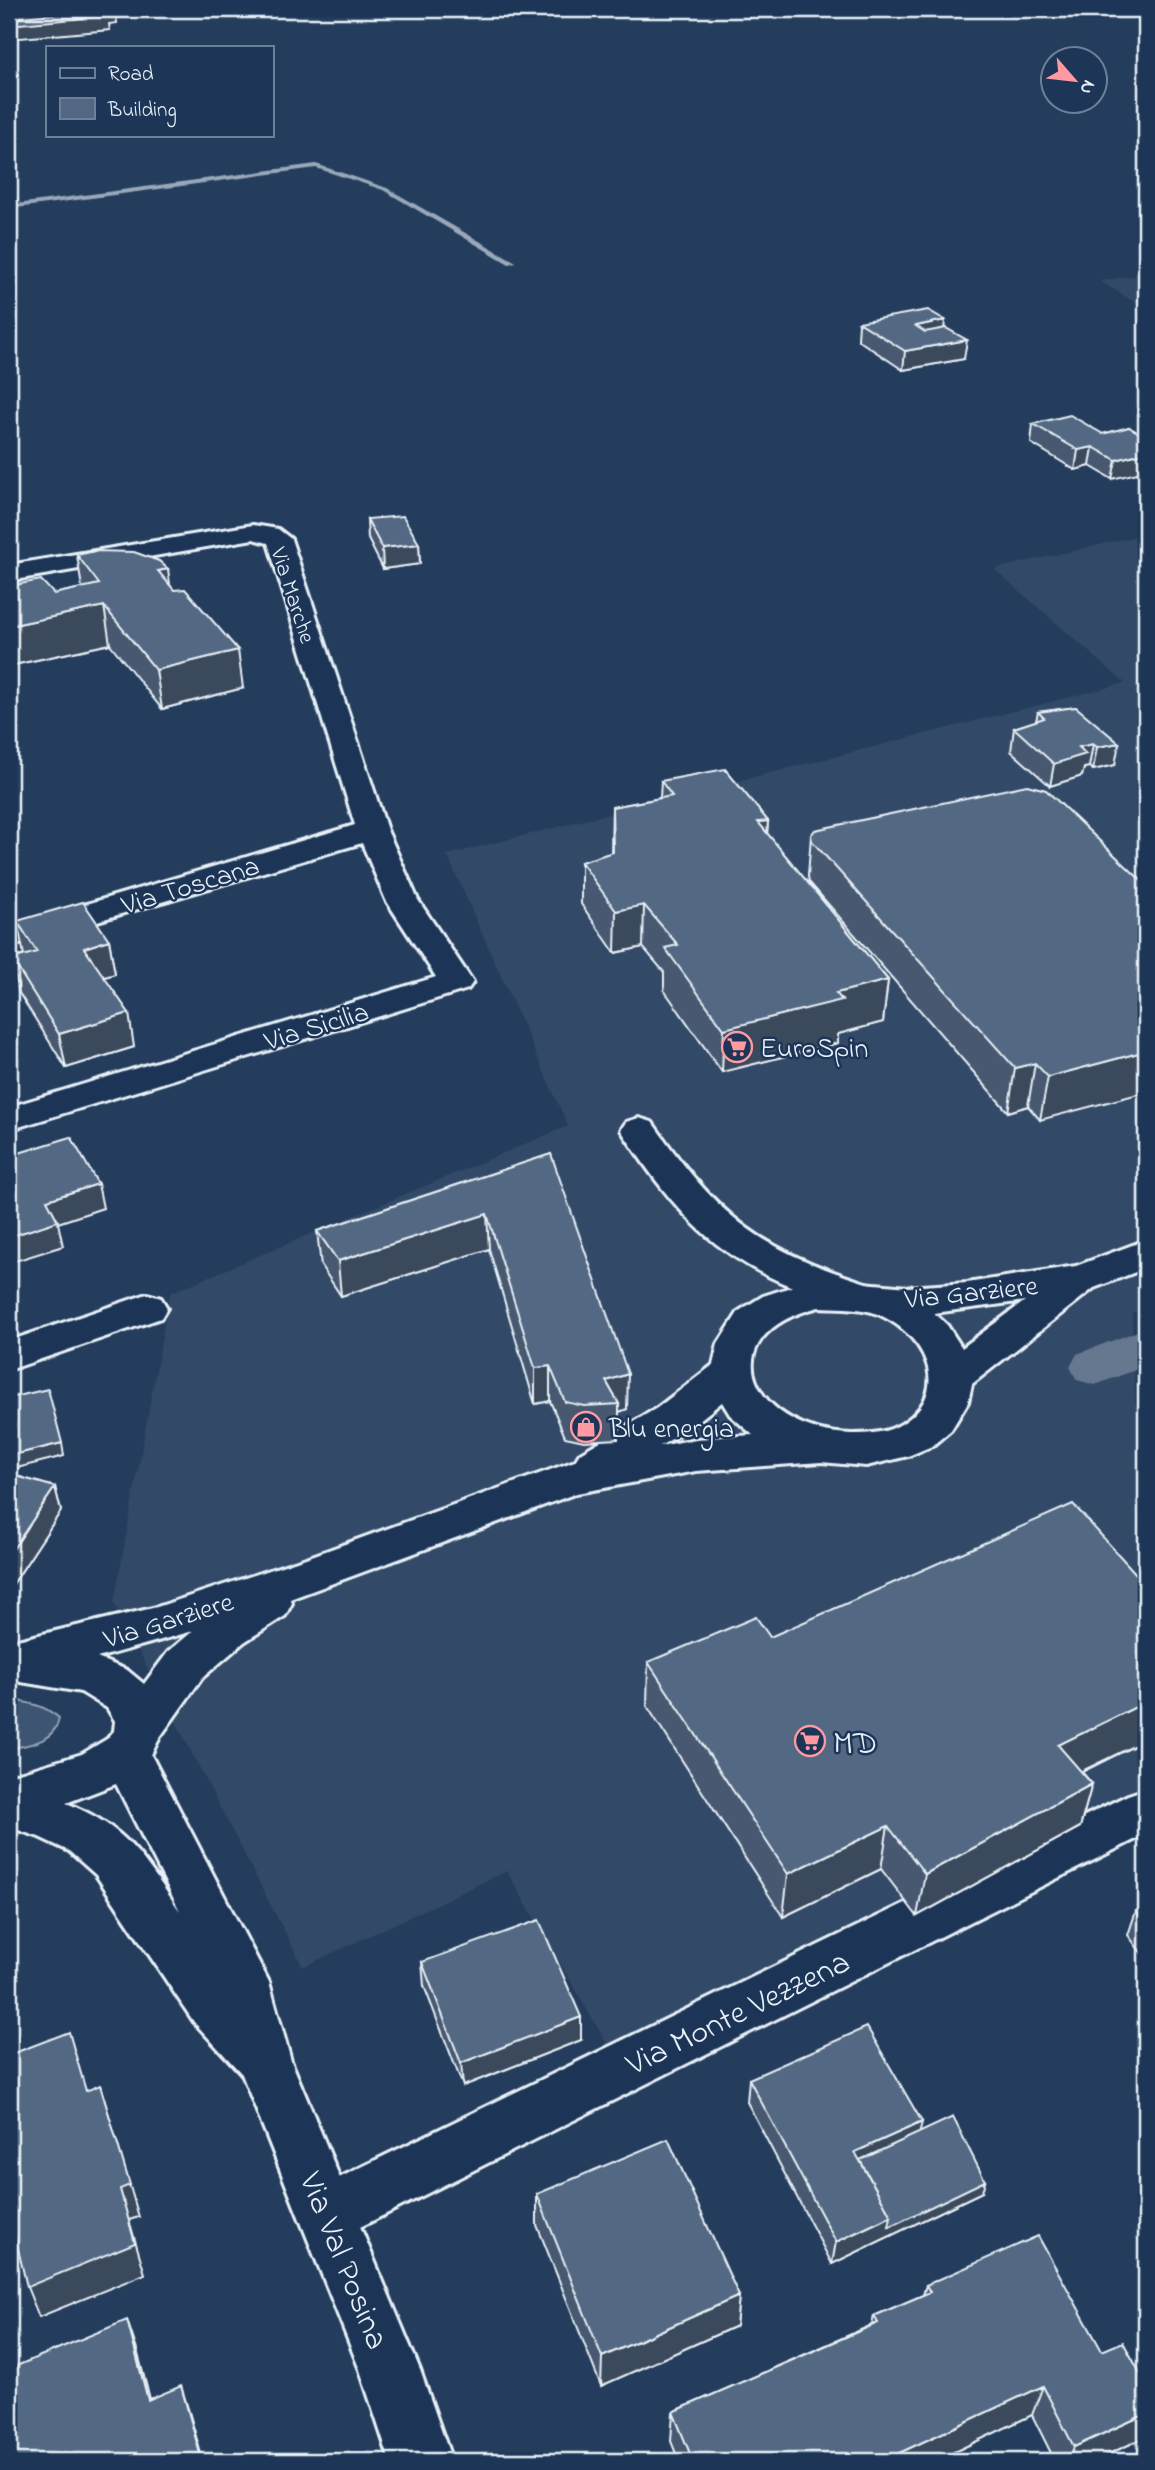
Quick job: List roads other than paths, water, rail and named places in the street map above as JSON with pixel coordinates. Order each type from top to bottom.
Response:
[{"type":"main road","name":"Via Marche","points":[[9,573],[253,532],[269,534],[279,539],[372,830]]},
{"type":"main road","name":"Via Toscana","points":[[9,937],[372,830]]},
{"type":"main road","name":"Via Sicilia","points":[[9,1119],[456,982],[402,900],[372,830]]},
{"type":"main road","points":[[639,1130],[671,1177],[730,1238],[796,1275],[858,1296]]},
{"type":"main road","name":"Via Garziere","points":[[818,1447],[796,1440],[758,1418],[745,1404],[736,1388],[732,1372],[736,1343],[753,1319],[783,1302],[819,1293],[908,1301],[967,1297],[1083,1278],[1146,1253]]},
{"type":"main road","name":"Via Garziere","points":[[952,1377],[1083,1278]]},
{"type":"main road","name":"Via Garziere","points":[[9,1663],[157,1625],[325,1569],[572,1478],[696,1455],[818,1447],[852,1451],[884,1447],[912,1436],[935,1420],[947,1399],[952,1377],[946,1354],[933,1334],[913,1317],[887,1303],[858,1296]]},
{"type":"main road","points":[[9,1356],[147,1308]]},
{"type":"main road","name":"Via Garziere","points":[[572,1478],[672,1419],[732,1372]]},
{"type":"main road","name":"Via Garziere","points":[[133,1740],[185,1665],[206,1646],[228,1629],[325,1569]]},
{"type":"main road","name":"Via Val Posina","points":[[9,1663],[51,1665],[80,1671],[121,1691],[132,1702],[138,1714],[133,1740],[242,1982],[264,2061],[390,2370],[421,2461]]},
{"type":"main road","points":[[9,1797],[112,1763],[133,1740]]},
{"type":"main road","name":"Via Val Posina","points":[[9,1806],[64,1824],[87,1836],[114,1859],[213,2004],[264,2061]]},
{"type":"main road","name":"Via Monte Vezzena","points":[[328,2213],[1146,1810]]},
{"type":"waterway","points":[[9,207],[316,166],[385,189],[512,262]]},
{"type":"waterway","points":[[1095,1367],[1146,1346]]},
{"type":"place","name":"EuroSpin","points":[[737,1047]]},
{"type":"place","name":"Blu energia","points":[[586,1427]]},
{"type":"place","name":"MD","points":[[810,1741]]}]
